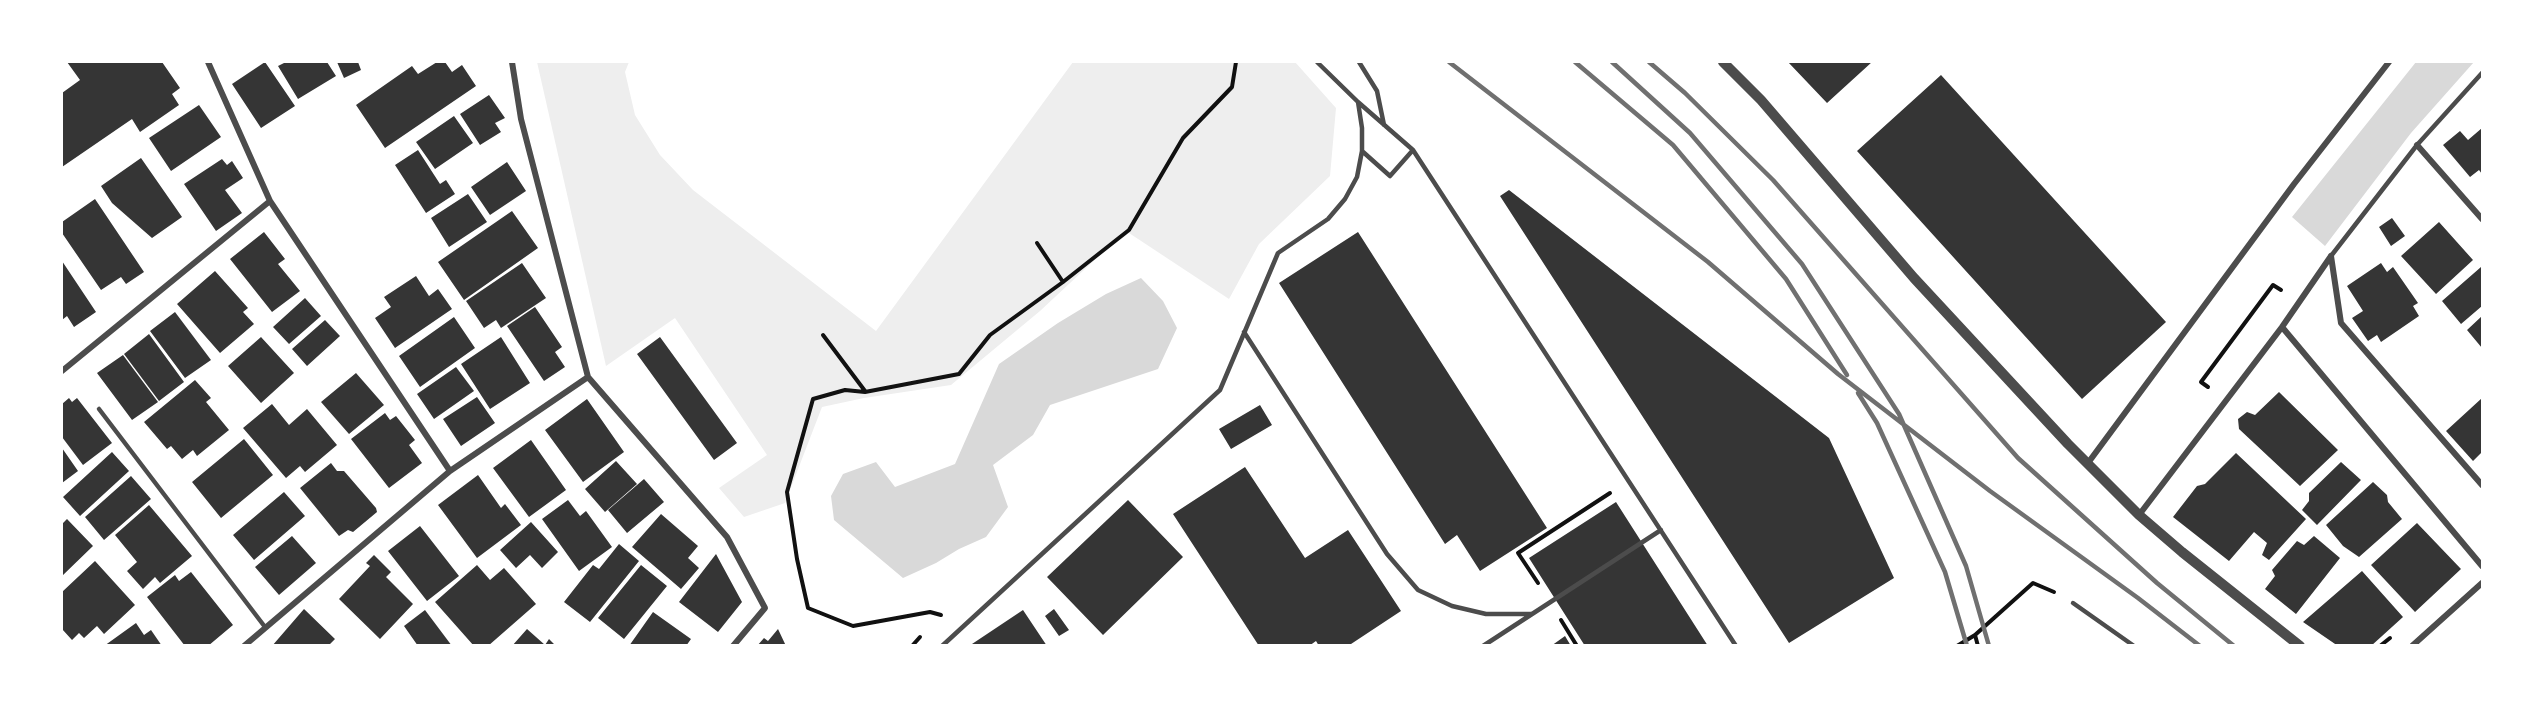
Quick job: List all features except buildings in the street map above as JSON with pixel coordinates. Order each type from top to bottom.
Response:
[{"type":"street","points":[[208,62],[270,201],[450,471]]},
{"type":"street","points":[[512,62],[521,119],[588,377],[727,537],[765,608],[733,645]]},
{"type":"street","points":[[1723,62],[1761,100],[1914,278],[2139,515],[2300,645]]},
{"type":"street","points":[[2088,463],[2294,184],[2389,62]]},
{"type":"street","points":[[2417,145],[2482,219]]},
{"type":"street","points":[[62,371],[270,201]]},
{"type":"street","points":[[2139,515],[2282,327],[2331,256]]},
{"type":"street","points":[[2331,256],[2341,323],[2482,485]]},
{"type":"street","points":[[2282,327],[2482,566]]},
{"type":"street","points":[[244,645],[450,471],[588,377]]},
{"type":"street","points":[[2412,645],[2482,584]]},
{"type":"lane","points":[[1317,62],[1413,150],[1736,645]]},
{"type":"lane","points":[[1359,62],[1377,91],[1384,125]]},
{"type":"lane","points":[[2331,256],[2417,145],[2482,73]]},
{"type":"lane","points":[[942,645],[1220,390],[1278,253],[1328,219],[1345,199],[1357,177],[1362,151],[1362,128],[1358,102]]},
{"type":"lane","points":[[1362,151],[1390,176],[1413,150]]},
{"type":"lane","points":[[1244,332],[1387,554],[1418,590],[1452,606],[1486,614],[1531,614]]},
{"type":"lane","points":[[99,409],[265,627]]},
{"type":"lane","points":[[1482,645],[1660,530]]},
{"type":"lane","points":[[2073,603],[2134,645]]},
{"type":"path","points":[[951,617],[930,612],[853,626],[808,608],[797,559],[787,492],[813,399],[844,390],[865,392],[958,374],[990,334],[1063,282],[1129,230],[1183,138],[1232,87],[1236,62]]},
{"type":"path","points":[[1036,243],[1063,282]]},
{"type":"path","points":[[2209,388],[2201,382],[2273,285],[2297,303]]},
{"type":"path","points":[[823,335],[865,392]]},
{"type":"path","points":[[1550,602],[1518,553],[1628,481]]},
{"type":"path","points":[[1957,645],[1975,635],[2033,582],[2073,603]]},
{"type":"path","points":[[912,645],[924,633]]},
{"type":"path","points":[[1975,635],[1978,645]]},
{"type":"shaded area","points":[[537,62],[629,62],[625,72],[635,115],[660,155],[693,190],[876,331],[1073,62],[1295,62],[1336,108],[1330,176],[1259,244],[1229,299],[1129,233],[1100,255],[1040,311],[951,385],[864,398],[822,407],[785,503],[744,517],[719,488],[767,455],[675,318],[606,366]]},
{"type":"shaded area","points":[[2416,62],[2474,62],[2411,133],[2325,246],[2292,217]]},
{"type":"shaded area","points":[[1141,278],[1163,301],[1177,328],[1158,369],[1050,405],[1033,435],[993,465],[1008,507],[986,537],[903,578],[834,520],[831,496],[843,474],[876,462],[895,487],[955,464],[999,364],[1058,323],[1106,294]]},
{"type":"railway","points":[[1449,62],[1708,262],[1838,374],[1990,491],[2138,598],[2200,646]]},
{"type":"railway","points":[[1575,62],[1673,145],[1786,279],[1847,375]]},
{"type":"railway","points":[[1612,62],[1690,133],[1802,264],[1899,414],[1966,566],[1989,646]]},
{"type":"railway","points":[[1649,62],[1685,93],[1773,180],[2018,458],[2157,583],[2234,646]]},
{"type":"railway","points":[[1858,393],[1877,423],[1945,572],[1967,646]]}]
